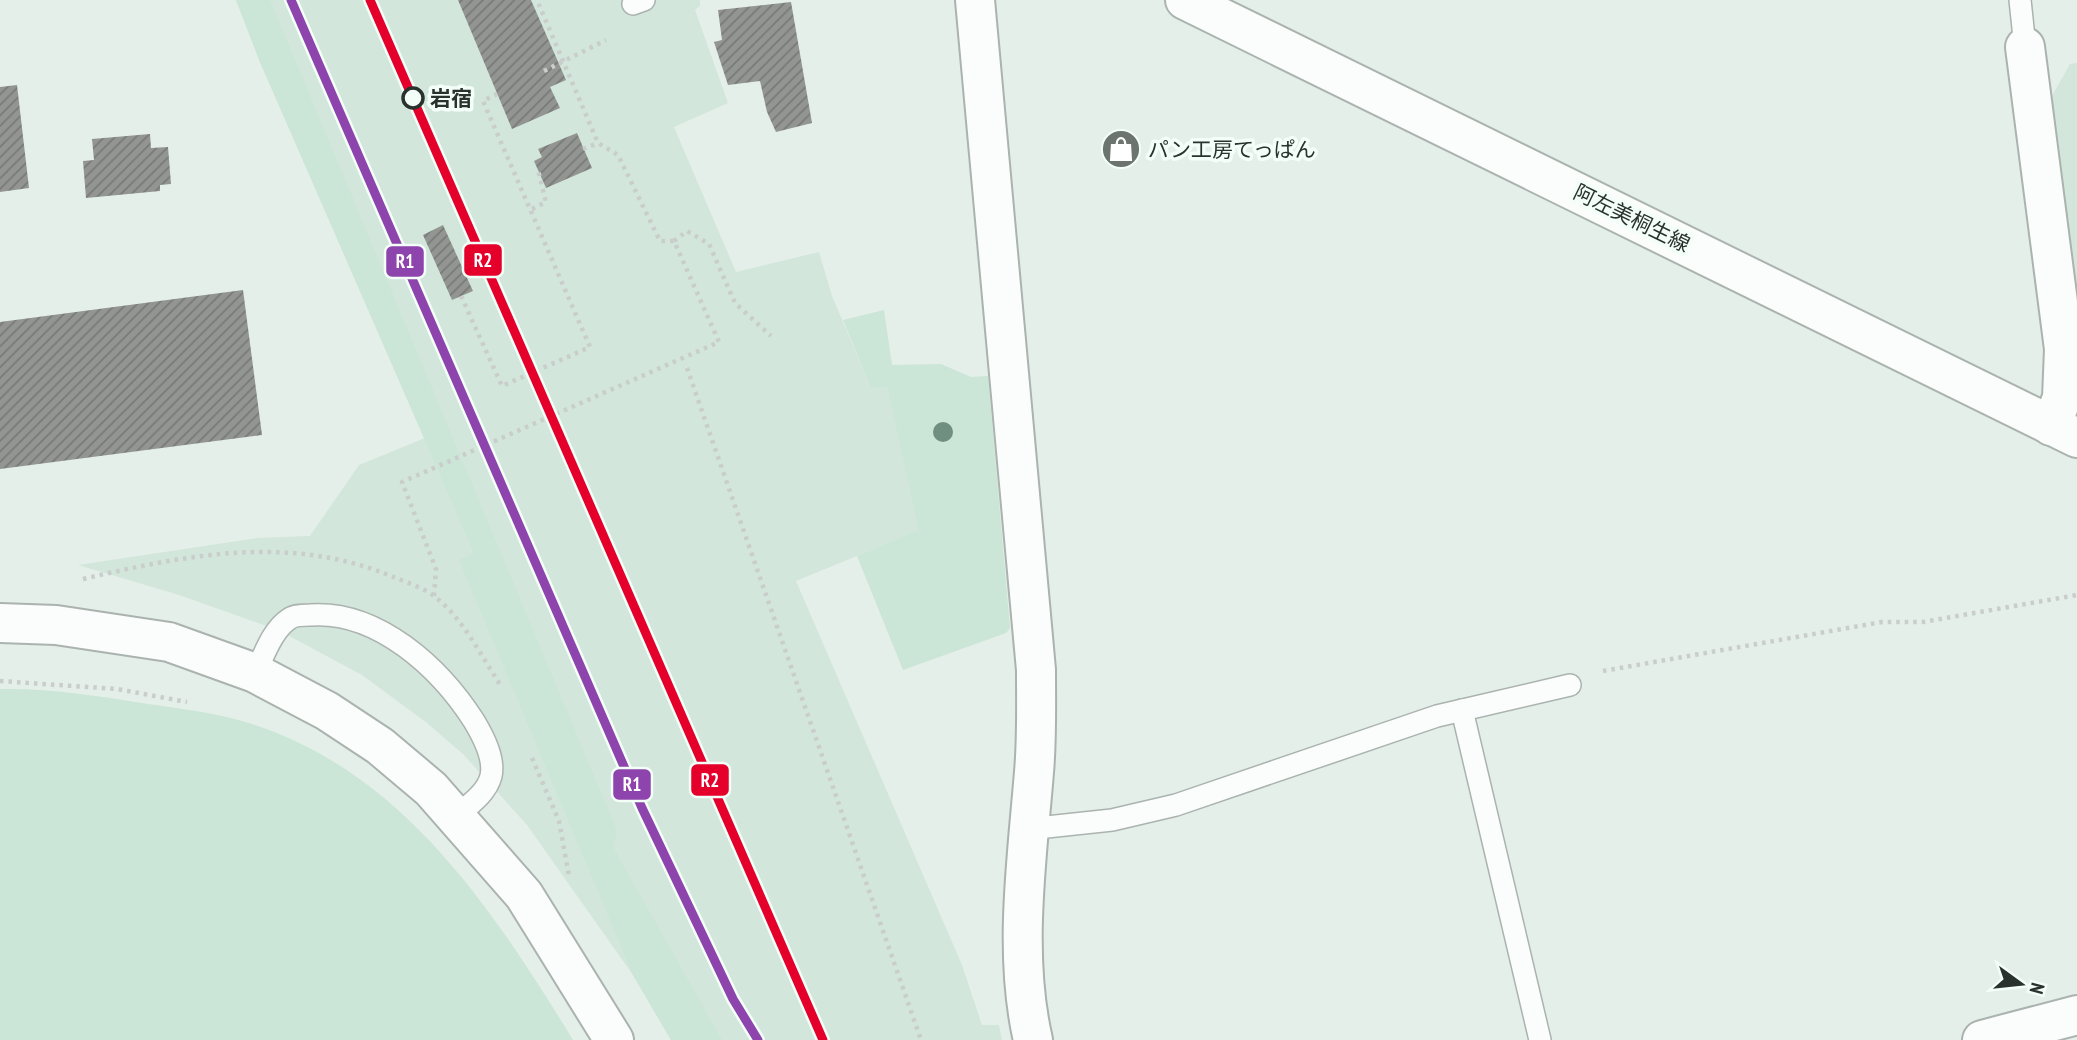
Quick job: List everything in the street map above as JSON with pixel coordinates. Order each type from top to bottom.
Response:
[{"type":"street","points":[[975,0],[1036,670],[1034,770],[1028,829],[1024,935],[1026,985],[1033,1040]]},
{"type":"street","name":"阿左美桐生線","points":[[1185,0],[2064,432]]},
{"type":"street","points":[[2025,47],[2064,349],[2064,432]]},
{"type":"street","points":[[0,622],[83,628],[169,642],[255,673],[327,710],[380,746],[431,789],[524,895],[614,1040]]},
{"type":"street","points":[[1982,1040],[2077,1015]]},
{"type":"lane","points":[[2020,0],[2025,47]]},
{"type":"lane","points":[[255,673],[273,637],[290,618],[317,614],[329,614],[355,621],[394,641],[428,664],[455,691],[488,749],[491,778],[483,791],[456,816]]},
{"type":"lane","points":[[1028,829],[1112,820],[1176,805],[1220,793],[1294,763],[1462,710],[1570,685]]},
{"type":"lane","points":[[1462,710],[1540,1040]]},
{"type":"path","points":[[537,0],[598,143],[618,155],[660,241],[674,241],[687,231],[709,244],[735,303],[771,336]]},
{"type":"path","points":[[544,71],[606,40]]},
{"type":"path","points":[[463,299],[502,386],[590,347],[483,101],[497,94]]},
{"type":"path","points":[[583,149],[598,143]]},
{"type":"path","points":[[532,209],[545,202],[538,170]]},
{"type":"path","points":[[433,596],[436,569],[402,482],[719,342],[674,241]]},
{"type":"path","points":[[687,368],[920,1040]]},
{"type":"path","points":[[1570,685],[1601,671],[1723,647],[1882,622],[1923,622],[2077,595]]},
{"type":"path","points":[[0,681],[96,687],[192,703]]},
{"type":"shaded area","points":[[236,0],[700,0],[700,6],[695,10],[728,103],[674,127],[736,272],[819,252],[832,296],[871,388],[887,385],[920,530],[796,581],[962,965],[982,1025],[999,1025],[1002,1040],[671,1040],[633,975],[527,825],[464,755],[427,723],[362,675],[278,630],[179,595],[78,565],[257,538],[310,536],[359,465],[425,438],[260,62]]},
{"type":"shaded area","points":[[236,0],[270,0],[617,831],[613,847],[722,1040],[671,1040],[633,975],[459,560],[474,553],[260,62]]},
{"type":"shaded area","points":[[2077,63],[2077,299],[2048,103],[2070,64]]},
{"type":"shaded area","points":[[884,310],[892,365],[941,364],[971,377],[988,376],[1010,628],[1006,633],[903,670],[857,556],[919,530],[887,386],[871,388],[843,320]]},
{"type":"shaded area","points":[[0,689],[74,693],[227,717],[306,746],[355,776],[399,811],[440,852],[510,943],[573,1040],[0,1040]]},
{"type":"building","points":[[458,0],[531,0],[566,80],[550,87],[560,108],[512,129]]},
{"type":"building","points":[[791,2],[812,123],[776,132],[767,112],[760,81],[728,85],[714,42],[722,40],[718,10]]},
{"type":"building","points":[[17,85],[29,188],[0,192],[0,87]]},
{"type":"building","points":[[577,133],[592,168],[546,188],[534,161],[542,157],[538,149]]},
{"type":"building","points":[[150,134],[151,148],[168,147],[171,184],[160,185],[160,191],[86,198],[83,161],[94,160],[92,139]]},
{"type":"building","points":[[443,225],[473,291],[452,300],[423,235]]},
{"type":"building","points":[[243,290],[262,435],[0,469],[0,322]]},
{"type":"transit line","name":"R1","points":[[291,0],[642,808],[733,999],[758,1040]]},
{"type":"transit line","name":"R2","points":[[370,0],[823,1040]]},
{"type":"place","name":"岩宿","points":[[413,98]]},
{"type":"place","name":"パン工房てっぱん","points":[[1121,149]]}]
